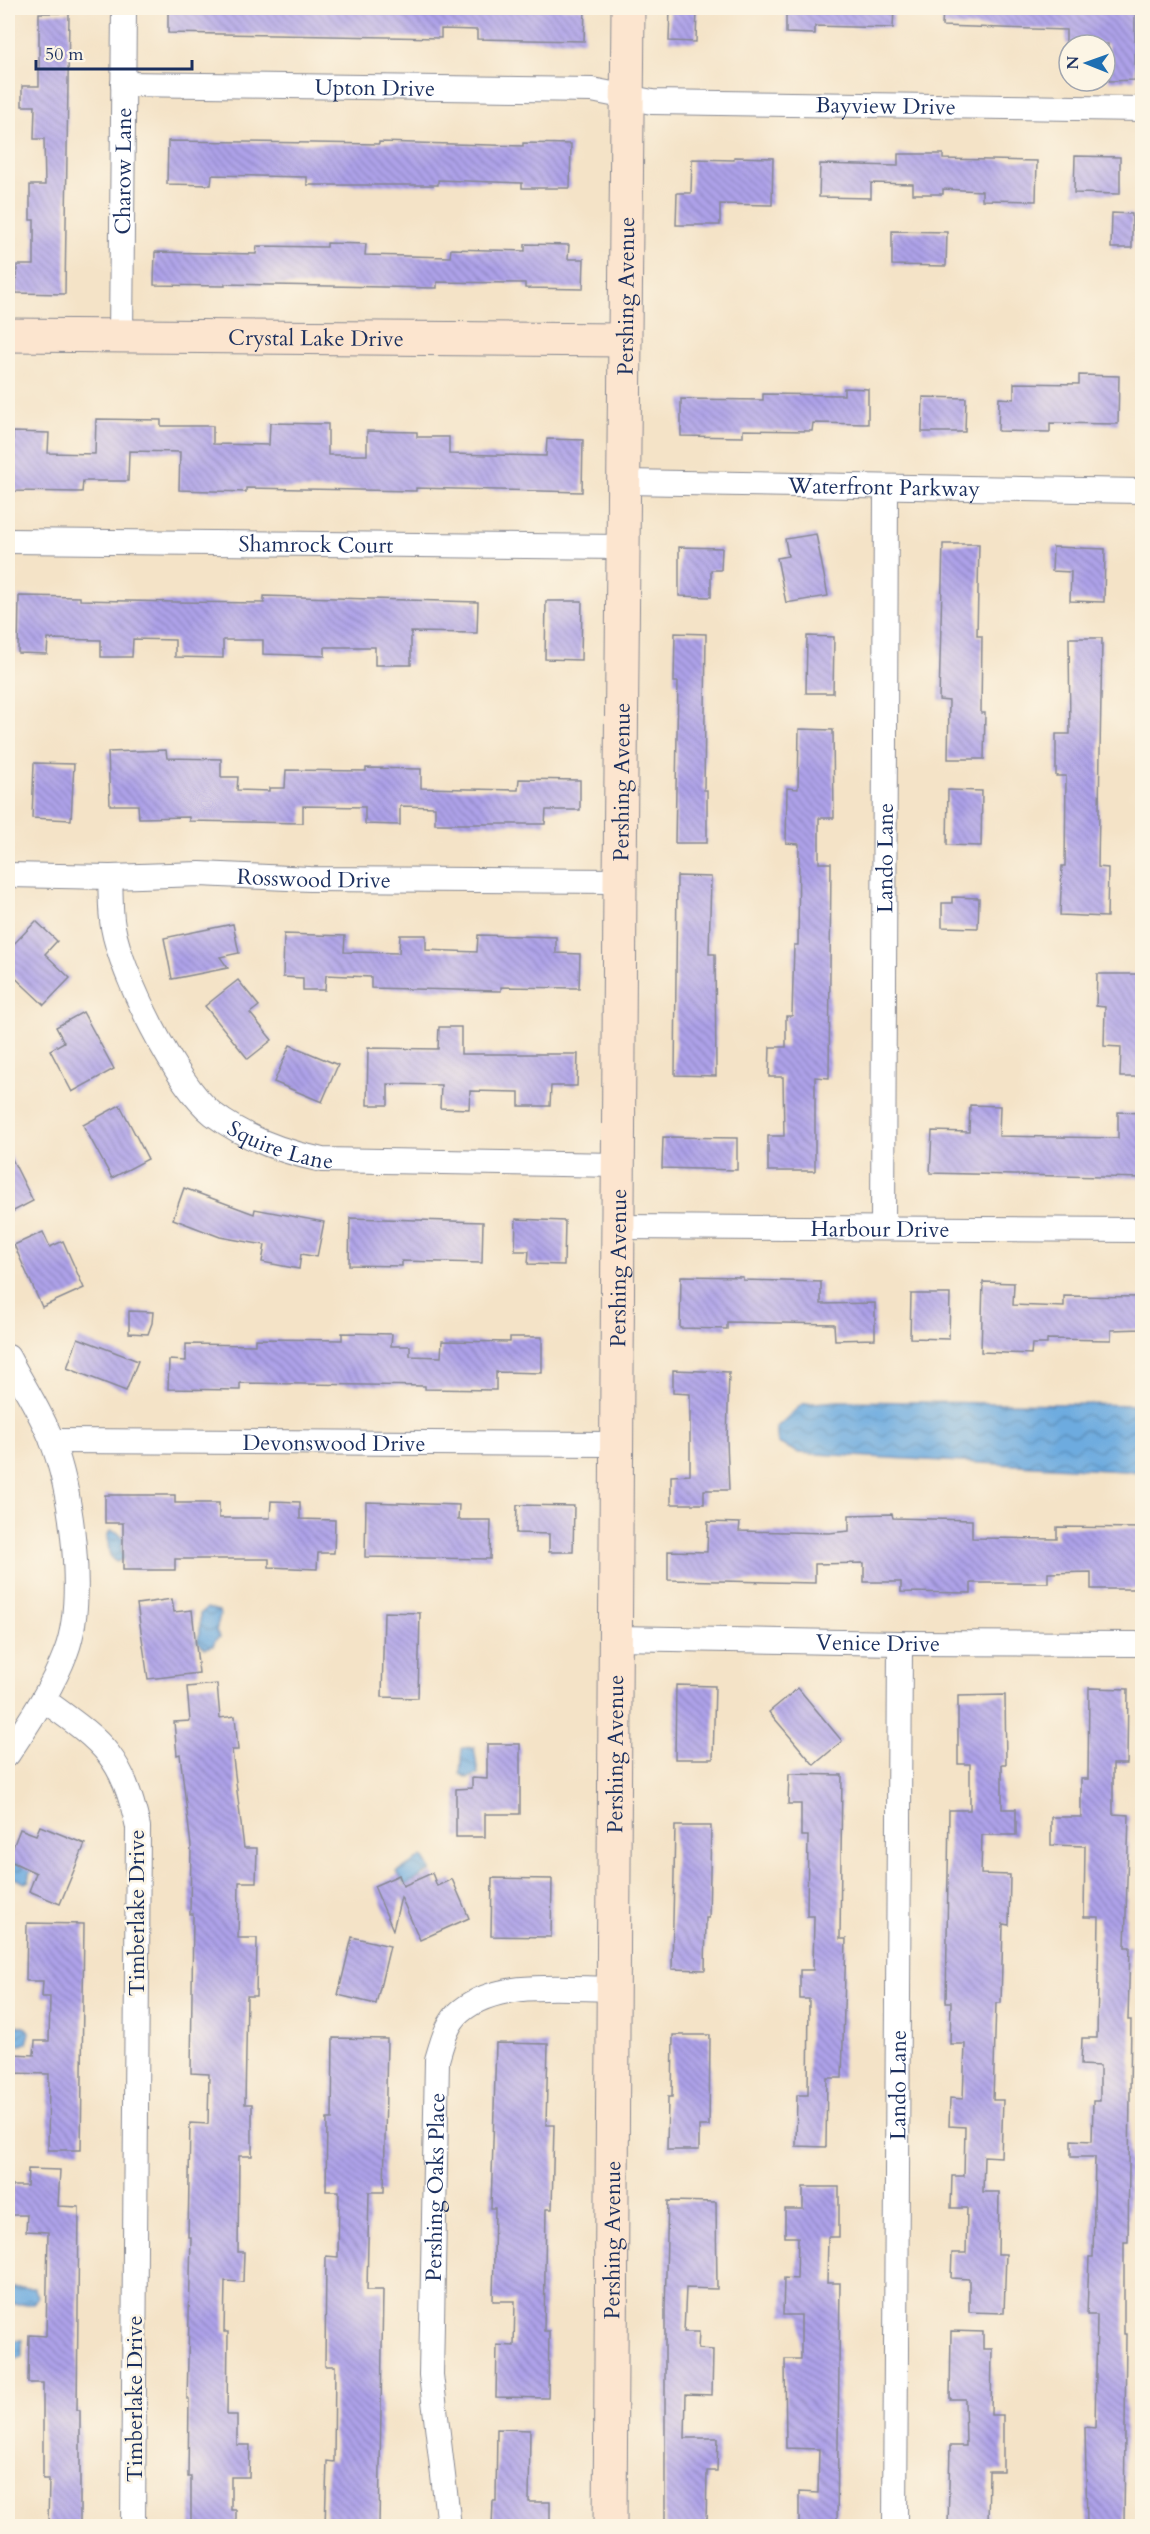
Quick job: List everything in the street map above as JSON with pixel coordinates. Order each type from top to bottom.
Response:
[{"type":"street","name":"Charow Lane","points":[[121,336],[124,8]]},
{"type":"street","name":"Pershing Avenue","points":[[610,2526],[628,8]]},
{"type":"street","name":"Upton Drive","points":[[123,84],[592,90],[627,97]]},
{"type":"street","name":"Bayview Drive","points":[[627,97],[652,102],[1143,109]]},
{"type":"street","name":"Crystal Lake Drive","points":[[8,335],[625,340]]},
{"type":"street","name":"Waterfront Parkway","points":[[624,482],[1143,491]]},
{"type":"street","name":"Lando Lane","points":[[883,1228],[886,487]]},
{"type":"street","name":"Shamrock Court","points":[[8,541],[623,547]]},
{"type":"street","name":"Rosswood Drive","points":[[8,875],[110,877],[200,874],[310,879],[620,881]]},
{"type":"street","name":"Squire Lane","points":[[110,877],[113,927],[122,961],[166,1053],[188,1085],[212,1113],[247,1135],[285,1152],[322,1160],[619,1165]]},
{"type":"street","name":"Harbour Drive","points":[[618,1227],[1143,1230]]},
{"type":"street","points":[[8,1357],[52,1441],[70,1514],[75,1589],[73,1621],[67,1651],[44,1700],[8,1754]]},
{"type":"street","name":"Devonswood Drive","points":[[52,1441],[616,1444]]},
{"type":"street","name":"Venice Drive","points":[[616,1638],[1143,1644]]},
{"type":"street","name":"Lando Lane","points":[[895,2526],[900,1643]]},
{"type":"street","name":"Timberlake Drive","points":[[44,1700],[96,1738],[118,1765],[130,1792],[138,1827],[133,2526]]},
{"type":"street","name":"Pershing Oaks Place","points":[[449,2526],[431,2375],[436,2060],[445,2035],[459,2012],[482,1997],[513,1989],[614,1989]]},
{"type":"water","points":[[838,1401],[1142,1405],[1142,1472],[799,1453],[778,1443],[776,1428],[802,1404]]},
{"type":"water","points":[[110,1531],[117,1532],[123,1538],[121,1547],[123,1559],[117,1562],[111,1558],[109,1551],[107,1536]]},
{"type":"water","points":[[207,1608],[219,1611],[216,1631],[220,1637],[215,1640],[213,1646],[205,1648],[197,1641],[200,1633],[200,1614]]},
{"type":"water","points":[[474,1747],[478,1774],[468,1778],[460,1774],[462,1748]]},
{"type":"water","points":[[421,1857],[424,1858],[430,1872],[406,1887],[397,1872]]},
{"type":"water","points":[[8,1860],[31,1870],[29,1881],[25,1883],[8,1875]]},
{"type":"water","points":[[8,2022],[26,2028],[30,2033],[27,2043],[8,2044]]},
{"type":"water","points":[[8,2288],[34,2288],[38,2297],[34,2304],[8,2304]]},
{"type":"water","points":[[8,2340],[22,2340],[22,2356],[10,2362],[8,2361]]},
{"type":"building","points":[[168,8],[585,8],[584,41],[477,39],[477,30],[441,29],[441,38],[168,33]]},
{"type":"building","points":[[670,8],[697,8],[696,42],[669,41]]},
{"type":"building","points":[[786,8],[894,8],[893,28],[815,26],[815,34],[786,33]]},
{"type":"building","points":[[943,8],[1135,8],[1135,80],[1117,81],[1117,33],[1066,33],[1066,30],[942,26]]},
{"type":"building","points":[[39,13],[69,13],[65,294],[16,293],[17,265],[34,265],[34,220],[30,220],[30,185],[45,185],[44,139],[34,139],[35,106],[22,106],[22,86],[39,86]]},
{"type":"building","points":[[168,141],[379,144],[379,142],[523,146],[523,143],[571,144],[570,188],[522,188],[522,183],[438,180],[438,185],[307,185],[307,177],[212,175],[211,185],[167,184]]},
{"type":"building","points":[[898,154],[943,154],[943,159],[1037,161],[1036,201],[982,200],[982,191],[943,189],[943,194],[913,194],[913,184],[871,183],[871,198],[819,197],[820,164],[898,166]]},
{"type":"building","points":[[1075,156],[1120,157],[1120,194],[1074,193]]},
{"type":"building","points":[[734,157],[773,158],[772,205],[720,204],[720,225],[676,225],[677,193],[691,193],[692,159],[734,160]]},
{"type":"building","points":[[1112,213],[1132,214],[1132,248],[1111,248]]},
{"type":"building","points":[[892,231],[947,232],[946,266],[892,265]]},
{"type":"building","points":[[327,243],[366,244],[365,255],[450,257],[451,249],[525,251],[525,244],[569,245],[568,259],[584,259],[583,289],[525,288],[525,283],[437,282],[437,288],[154,285],[155,252],[256,254],[257,246],[327,247]]},
{"type":"building","points":[[1079,375],[1119,376],[1118,424],[1050,423],[1050,432],[998,431],[999,398],[1014,399],[1014,383],[1079,384]]},
{"type":"building","points":[[844,388],[868,389],[868,424],[813,423],[812,431],[743,430],[743,437],[681,436],[681,399],[763,400],[763,394],[844,395]]},
{"type":"building","points":[[923,397],[966,398],[965,432],[922,432]]},
{"type":"building","points":[[96,419],[161,420],[161,426],[213,426],[213,444],[269,445],[270,423],[328,424],[328,455],[367,455],[367,431],[417,432],[417,437],[449,437],[449,454],[546,456],[547,439],[583,440],[582,492],[416,488],[416,491],[246,488],[246,492],[179,490],[180,452],[129,451],[128,481],[83,481],[82,492],[12,491],[13,432],[49,433],[48,453],[95,454]]},
{"type":"building","points":[[816,534],[828,596],[786,603],[777,558],[788,556],[785,539]]},
{"type":"building","points":[[943,544],[979,544],[977,636],[982,636],[981,713],[985,713],[984,759],[948,759],[949,701],[939,700]]},
{"type":"building","points":[[679,547],[722,548],[721,570],[711,570],[711,597],[679,596]]},
{"type":"building","points":[[1053,547],[1105,549],[1104,602],[1070,601],[1071,572],[1052,571]]},
{"type":"building","points":[[19,596],[176,602],[264,603],[264,596],[478,602],[477,633],[411,632],[411,665],[375,665],[375,647],[325,647],[325,656],[263,654],[263,640],[223,640],[223,658],[175,657],[175,640],[133,639],[132,657],[101,657],[101,640],[48,639],[47,654],[18,653]]},
{"type":"building","points":[[546,601],[582,601],[581,660],[545,659]]},
{"type":"building","points":[[675,633],[706,634],[704,790],[707,790],[707,843],[675,843],[678,682],[674,682]]},
{"type":"building","points":[[807,636],[834,637],[833,693],[806,693]]},
{"type":"building","points":[[1069,638],[1102,638],[1098,867],[1108,868],[1107,917],[1060,915],[1062,866],[1065,866],[1066,776],[1056,776],[1056,734],[1070,734]]},
{"type":"building","points":[[799,729],[833,730],[834,818],[819,818],[819,863],[831,863],[829,1078],[815,1077],[815,1171],[768,1171],[768,1136],[784,1136],[783,1077],[769,1077],[770,1047],[786,1047],[786,1016],[792,1016],[794,945],[798,945],[799,844],[786,843],[787,788],[798,789]]},
{"type":"building","points":[[166,750],[167,758],[221,759],[221,777],[238,777],[237,790],[269,791],[269,788],[285,788],[286,770],[421,769],[421,788],[518,790],[519,779],[580,780],[580,810],[546,810],[545,824],[435,824],[435,807],[400,806],[400,825],[365,824],[365,807],[303,806],[303,823],[189,821],[189,817],[139,818],[138,805],[110,805],[108,752]]},
{"type":"building","points":[[34,763],[74,764],[71,820],[32,818]]},
{"type":"building","points":[[948,790],[982,791],[981,846],[947,845]]},
{"type":"building","points":[[677,876],[711,877],[709,954],[715,954],[716,1076],[675,1075]]},
{"type":"building","points":[[952,897],[979,898],[978,928],[942,927],[942,903],[952,903]]},
{"type":"building","points":[[36,921],[57,941],[45,954],[70,978],[44,1005],[8,971],[8,950]]},
{"type":"building","points":[[233,924],[239,953],[220,957],[228,968],[172,979],[164,938]]},
{"type":"building","points":[[284,934],[345,936],[344,952],[399,953],[400,935],[426,935],[426,950],[477,952],[478,935],[556,937],[556,953],[580,954],[579,988],[501,987],[501,991],[371,988],[371,977],[326,975],[325,990],[303,990],[303,978],[283,977]]},
{"type":"building","points":[[1097,974],[1143,974],[1143,1077],[1120,1077],[1121,1047],[1104,1046],[1105,1007],[1096,1006]]},
{"type":"building","points":[[238,980],[259,1006],[250,1013],[272,1040],[248,1059],[205,1006]]},
{"type":"building","points":[[83,1012],[114,1069],[72,1092],[50,1050],[64,1042],[56,1027]]},
{"type":"building","points":[[439,1027],[461,1027],[461,1054],[578,1054],[577,1086],[551,1086],[550,1106],[519,1106],[519,1092],[470,1091],[469,1109],[440,1108],[441,1085],[388,1084],[388,1105],[367,1105],[368,1048],[438,1049]]},
{"type":"building","points":[[290,1045],[338,1065],[322,1102],[274,1082]]},
{"type":"building","points":[[120,1105],[148,1159],[112,1178],[83,1125]]},
{"type":"building","points":[[970,1105],[1000,1106],[999,1136],[1118,1138],[1118,1112],[1143,1113],[1143,1178],[930,1173],[932,1131],[969,1132]]},
{"type":"building","points":[[663,1137],[737,1138],[737,1170],[662,1168]]},
{"type":"building","points":[[8,1151],[33,1201],[8,1214]]},
{"type":"building","points":[[184,1188],[254,1214],[255,1209],[324,1222],[317,1257],[301,1254],[299,1269],[262,1262],[265,1245],[220,1237],[173,1219]]},
{"type":"building","points":[[350,1218],[483,1222],[482,1263],[402,1261],[402,1266],[349,1265]]},
{"type":"building","points":[[516,1219],[565,1221],[564,1265],[528,1264],[529,1251],[515,1251]]},
{"type":"building","points":[[43,1232],[50,1247],[63,1241],[84,1288],[42,1307],[14,1245]]},
{"type":"building","points":[[681,1276],[821,1282],[821,1304],[875,1303],[875,1339],[835,1340],[834,1324],[727,1322],[727,1329],[680,1328]]},
{"type":"building","points":[[983,1282],[1014,1283],[1013,1305],[1064,1307],[1064,1296],[1143,1297],[1143,1329],[1111,1330],[1111,1340],[1047,1339],[1047,1344],[1032,1344],[1031,1354],[981,1352]]},
{"type":"building","points":[[911,1294],[950,1294],[949,1339],[910,1338]]},
{"type":"building","points":[[129,1311],[153,1312],[148,1334],[129,1333]]},
{"type":"building","points":[[342,1333],[392,1334],[391,1346],[410,1346],[410,1356],[441,1357],[442,1341],[510,1342],[510,1337],[542,1337],[542,1373],[496,1372],[496,1390],[425,1389],[425,1386],[240,1383],[240,1390],[168,1389],[169,1360],[186,1361],[186,1344],[255,1345],[255,1339],[342,1340]]},
{"type":"building","points":[[78,1338],[138,1361],[126,1391],[67,1368]]},
{"type":"building","points":[[673,1370],[729,1372],[727,1440],[729,1490],[704,1490],[704,1504],[671,1504],[671,1476],[690,1475],[690,1394],[673,1393]]},
{"type":"building","points":[[105,1495],[175,1495],[175,1503],[219,1503],[219,1518],[270,1518],[271,1501],[300,1502],[300,1519],[335,1520],[334,1553],[318,1553],[317,1569],[269,1567],[269,1559],[175,1559],[175,1570],[123,1570],[123,1523],[105,1523]]},
{"type":"building","points":[[366,1502],[459,1505],[458,1520],[491,1520],[490,1559],[365,1557]]},
{"type":"building","points":[[517,1505],[574,1506],[573,1552],[549,1552],[549,1534],[516,1533]]},
{"type":"building","points":[[892,1514],[893,1518],[972,1520],[972,1538],[1057,1539],[1057,1527],[1143,1528],[1143,1589],[1091,1589],[1091,1572],[1048,1573],[1048,1583],[971,1583],[971,1593],[901,1592],[901,1582],[864,1582],[864,1563],[815,1564],[815,1583],[668,1580],[668,1551],[707,1552],[708,1522],[740,1523],[739,1531],[829,1533],[849,1531],[849,1515]]},
{"type":"building","points":[[172,1599],[174,1612],[192,1610],[199,1673],[148,1679],[137,1604]]},
{"type":"building","points":[[384,1612],[420,1613],[418,1698],[382,1697]]},
{"type":"building","points":[[217,1684],[220,1718],[235,1716],[238,1750],[232,1750],[244,1848],[257,1848],[256,1882],[239,1882],[238,1938],[257,1938],[256,1996],[247,1996],[245,2104],[252,2104],[252,2156],[239,2156],[238,2252],[244,2252],[243,2282],[225,2281],[224,2332],[228,2332],[227,2415],[237,2415],[237,2445],[250,2445],[249,2477],[231,2477],[231,2510],[236,2510],[236,2526],[191,2526],[191,2477],[188,2477],[189,2399],[187,2399],[191,2237],[188,2237],[190,2123],[208,2124],[209,2074],[191,2073],[193,1914],[190,1914],[191,1846],[174,1722],[190,1721],[187,1687]]},
{"type":"building","points":[[676,1685],[715,1686],[713,1759],[675,1759]]},
{"type":"building","points":[[798,1688],[842,1741],[814,1765],[769,1712]]},
{"type":"building","points":[[1089,1688],[1128,1689],[1127,1764],[1113,1764],[1113,1814],[1129,1815],[1125,1947],[1130,1947],[1128,2020],[1131,2020],[1128,2242],[1124,2242],[1124,2334],[1126,2334],[1124,2526],[1087,2526],[1085,2427],[1095,2428],[1097,2315],[1087,2315],[1089,2257],[1093,2257],[1095,2157],[1071,2157],[1071,2140],[1092,2141],[1093,2101],[1100,2101],[1100,2066],[1081,2065],[1082,2038],[1097,2038],[1099,1917],[1084,1917],[1085,1846],[1051,1845],[1051,1817],[1081,1817],[1081,1779],[1088,1779]]},
{"type":"building","points":[[1005,1695],[1006,1764],[1002,1764],[1002,1809],[1016,1809],[1016,1835],[982,1835],[981,1874],[1010,1875],[1009,1925],[1003,1924],[1001,2003],[996,2003],[993,2100],[1003,2100],[1001,2157],[984,2156],[983,2192],[999,2192],[998,2254],[1006,2254],[1004,2313],[969,2312],[969,2279],[951,2278],[952,2253],[966,2253],[967,2208],[951,2208],[952,2176],[964,2176],[965,2127],[949,2126],[950,2098],[963,2099],[965,2044],[950,2044],[951,2002],[946,2002],[949,1810],[970,1810],[970,1764],[958,1764],[958,1696]]},
{"type":"building","points":[[487,1744],[520,1744],[520,1814],[485,1814],[485,1837],[456,1837],[456,1789],[472,1788],[472,1778],[487,1779]]},
{"type":"building","points":[[789,1774],[842,1775],[840,1939],[846,1939],[842,2078],[827,2078],[826,2147],[796,2146],[797,2095],[808,2095],[809,1999],[800,1999],[800,1970],[813,1970],[814,1916],[807,1916],[808,1836],[801,1836],[801,1804],[788,1804]]},
{"type":"building","points":[[40,1826],[85,1844],[60,1904],[29,1891],[36,1873],[8,1860],[20,1829],[36,1835]]},
{"type":"building","points":[[675,1826],[711,1826],[709,1918],[706,1918],[705,1970],[672,1969]]},
{"type":"building","points":[[432,1873],[437,1886],[452,1879],[469,1918],[420,1940],[401,1897],[393,1930],[374,1886],[399,1875],[403,1886]]},
{"type":"building","points":[[492,1878],[552,1879],[551,1937],[491,1936]]},
{"type":"building","points":[[27,1923],[84,1924],[81,2150],[48,2150],[49,2074],[11,2073],[12,2054],[34,2055],[35,2041],[49,2041],[50,1997],[42,1997],[43,1981],[26,1981]]},
{"type":"building","points":[[352,1937],[390,1946],[376,2004],[338,1995]]},
{"type":"building","points":[[673,2035],[710,2035],[709,2126],[699,2126],[699,2150],[667,2150],[668,2097],[672,2097]]},
{"type":"building","points":[[333,2038],[387,2039],[384,2192],[369,2192],[367,2290],[383,2290],[379,2526],[325,2526],[327,2461],[334,2462],[335,2366],[325,2366],[326,2256],[338,2257],[339,2191],[326,2191],[327,2119],[332,2119]]},
{"type":"building","points":[[496,2043],[548,2044],[546,2125],[554,2125],[552,2209],[546,2209],[544,2331],[549,2331],[548,2398],[496,2397],[497,2345],[514,2346],[515,2301],[493,2301],[495,2208],[491,2208]]},
{"type":"building","points":[[28,2169],[60,2170],[58,2206],[79,2207],[77,2410],[80,2410],[80,2526],[48,2526],[49,2479],[43,2479],[43,2383],[28,2383],[29,2335],[46,2336],[48,2232],[26,2231],[27,2215],[11,2215],[12,2186],[27,2186]]},
{"type":"building","points":[[803,2187],[839,2187],[839,2237],[828,2237],[827,2283],[840,2283],[837,2526],[799,2526],[799,2492],[818,2493],[819,2449],[786,2448],[785,2359],[801,2359],[801,2315],[783,2315],[784,2278],[797,2279],[798,2237],[785,2237],[785,2209],[803,2209]]},
{"type":"building","points":[[668,2201],[716,2202],[717,2289],[686,2288],[684,2332],[699,2332],[698,2349],[713,2350],[712,2395],[686,2394],[685,2438],[718,2438],[717,2471],[707,2471],[706,2526],[665,2526],[665,2309]]},
{"type":"building","points":[[951,2331],[983,2332],[983,2349],[992,2349],[991,2415],[1003,2415],[1003,2471],[989,2471],[988,2526],[948,2526],[950,2446],[966,2446],[965,2399],[950,2399]]},
{"type":"building","points":[[497,2429],[530,2430],[529,2502],[550,2502],[550,2526],[492,2526],[493,2501],[496,2501]]}]
